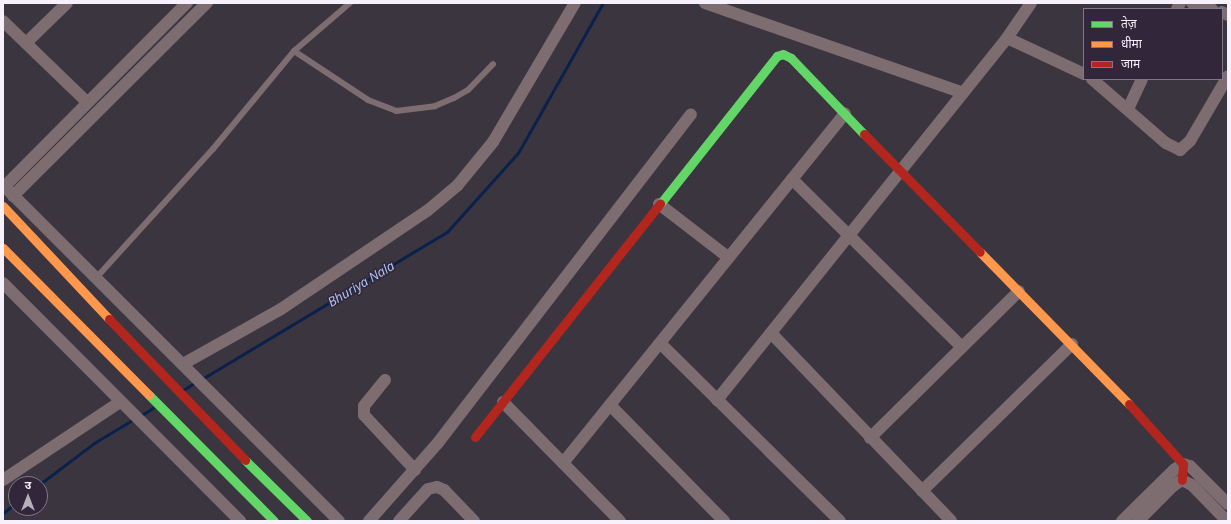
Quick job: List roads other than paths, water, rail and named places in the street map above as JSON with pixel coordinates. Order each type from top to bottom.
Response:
[{"type":"street","points":[[26,43],[67,3]]},
{"type":"street","points":[[7,189],[87,102],[187,3]]},
{"type":"street","points":[[7,189],[207,3]]},
{"type":"street","points":[[186,366],[281,309],[426,211],[457,186],[493,142],[575,3]]},
{"type":"street","points":[[705,3],[963,93]]},
{"type":"street","points":[[717,400],[1007,38],[1032,3]]},
{"type":"street","points":[[1192,3],[1209,8]]},
{"type":"street","points":[[3,21],[87,102]]},
{"type":"street","points":[[1007,38],[1083,74]]},
{"type":"street","points":[[475,437],[777,56],[783,54],[792,58],[900,172],[1072,344],[1183,464],[1190,466],[1228,504]]},
{"type":"street","points":[[1093,80],[1166,144],[1176,150],[1183,149],[1228,76]]},
{"type":"street","points":[[1128,109],[1142,80]]},
{"type":"street","points":[[369,521],[414,470],[519,340],[691,114]]},
{"type":"street","points":[[563,463],[845,114]]},
{"type":"street","points":[[792,179],[962,347]]},
{"type":"street","points":[[7,189],[186,366],[339,521]]},
{"type":"street","points":[[659,204],[728,258]]},
{"type":"street","points":[[3,206],[192,408],[307,521]]},
{"type":"street","points":[[3,248],[274,521]]},
{"type":"street","points":[[3,283],[147,430],[240,521]]},
{"type":"street","points":[[870,438],[1019,291]]},
{"type":"street","points":[[771,334],[951,521]]},
{"type":"street","points":[[660,343],[840,521]]},
{"type":"street","points":[[922,491],[1072,344]]},
{"type":"street","points":[[385,380],[364,406],[364,415],[414,470]]},
{"type":"street","points":[[503,402],[620,521]]},
{"type":"street","points":[[3,480],[123,405]]},
{"type":"street","points":[[610,405],[724,521]]},
{"type":"street","points":[[1182,480],[1183,464]]},
{"type":"street","points":[[1122,521],[1179,466],[1183,464]]},
{"type":"street","points":[[1138,521],[1173,486],[1182,480]]},
{"type":"street","points":[[1182,480],[1192,485],[1227,521]]},
{"type":"street","points":[[399,521],[428,490],[437,487],[444,490],[474,521]]},
{"type":"lane","points":[[96,278],[213,149],[294,51],[350,3]]},
{"type":"lane","points":[[294,51],[368,100],[396,111],[435,106],[454,98],[468,90],[493,64]]},
{"type":"waterway","name":"Bhuriya Nala","points":[[202,379],[447,232],[518,153],[603,3]]},
{"type":"waterway","name":"Bhuriya Nala","points":[[183,390],[196,382]]},
{"type":"waterway","name":"Bhuriya Nala","points":[[140,416],[153,408]]},
{"type":"waterway","name":"Bhuriya Nala","points":[[48,478],[94,443],[134,419]]},
{"type":"waterway","name":"Bhuriya Nala","points":[[3,513],[8,509]]}]
